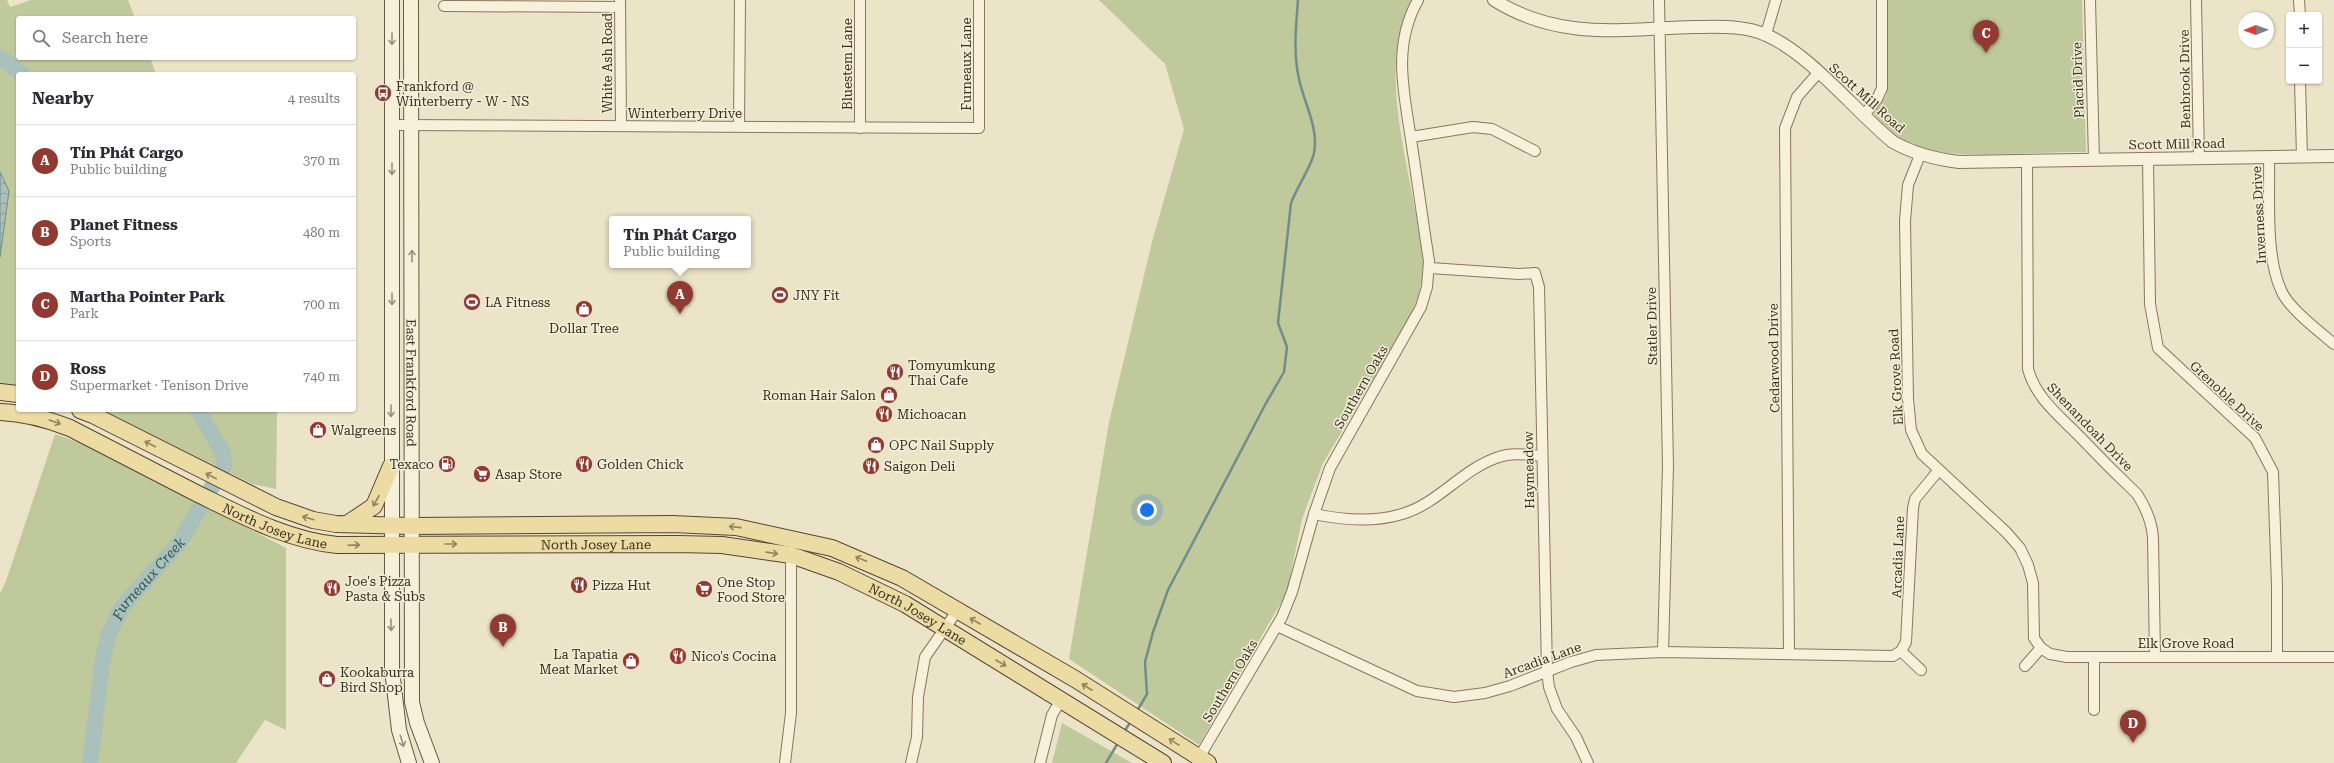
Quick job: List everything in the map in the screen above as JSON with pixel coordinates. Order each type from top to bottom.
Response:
[{"type":"main road","name":"East Frankford Road","points":[[392,0],[390,544],[392,670],[397,718],[409,763]]},
{"type":"main road","name":"East Frankford Road","points":[[410,0],[412,694],[416,716],[432,763]]},
{"type":"main road","points":[[392,323],[412,323]]},
{"type":"main road","points":[[0,392],[16,394]]},
{"type":"main road","name":"North Josey Lane","points":[[0,412],[16,411]]},
{"type":"main road","name":"North Josey Lane","points":[[22,412],[70,428],[228,509],[285,535],[317,543],[337,545],[722,545],[791,555],[838,572],[905,604],[943,629],[1062,698],[1163,763]]},
{"type":"main road","name":"North Josey Lane","points":[[85,412],[238,490],[276,507],[313,520],[346,524],[391,524],[411,526],[673,524],[736,527],[832,548],[883,568],[1075,678],[1201,761]]},
{"type":"main road","points":[[346,524],[374,506],[391,466]]},
{"type":"main road","points":[[673,524],[678,544]]},
{"type":"main road","points":[[397,718],[416,716]]},
{"type":"street","points":[[740,0],[740,126]]},
{"type":"street","name":"Bluestem Lane","points":[[860,0],[860,128]]},
{"type":"street","name":"Furneaux Lane","points":[[979,0],[979,128]]},
{"type":"street","name":"Southern Oaks","points":[[1201,761],[1277,626],[1292,592],[1314,514],[1330,468],[1416,318],[1425,294],[1430,268],[1411,137],[1403,97],[1401,63],[1402,42],[1418,0]]},
{"type":"street","name":"Scott Mill Road","points":[[1494,0],[1526,17],[1570,29],[1721,27],[1766,34],[1789,49],[1818,73],[1893,142],[1920,155],[1959,162],[2334,156]]},
{"type":"street","name":"Statler Drive","points":[[1659,0],[1668,466],[1663,652]]},
{"type":"street","points":[[1766,34],[1776,0]]},
{"type":"street","points":[[1864,115],[1877,99],[1882,88],[1882,0]]},
{"type":"street","name":"Placid Drive","points":[[2090,0],[2094,160]]},
{"type":"street","name":"Benbrook Drive","points":[[2196,0],[2199,158]]},
{"type":"street","points":[[2299,0],[2300,12]]},
{"type":"street","points":[[444,6],[620,3]]},
{"type":"street","name":"White Ash Road","points":[[620,3],[621,126]]},
{"type":"street","name":"Cedarwood Drive","points":[[1789,654],[1785,128],[1797,97],[1818,73]]},
{"type":"street","points":[[2300,84],[2302,157]]},
{"type":"street","name":"Winterberry Drive","points":[[392,125],[979,128]]},
{"type":"street","points":[[1411,137],[1473,127],[1492,129],[1535,151]]},
{"type":"street","name":"Elk Grove Road","points":[[1920,155],[1908,185],[1904,221],[1908,399],[1911,430],[1918,446],[1938,471],[2006,532],[2020,548],[2031,575],[2034,638],[2041,648],[2050,654],[2057,656],[2334,657]]},
{"type":"street","name":"Inverness Drive","points":[[2270,157],[2272,260],[2281,291],[2290,303],[2334,344]]},
{"type":"street","name":"Grenoble Drive","points":[[2148,159],[2150,304],[2158,348],[2255,438],[2273,472],[2277,586],[2277,657]]},
{"type":"street","name":"Shenandoah Drive","points":[[2027,161],[2028,369],[2031,379],[2042,399],[2137,494],[2145,505],[2152,527],[2153,538],[2155,656]]},
{"type":"street","name":"Haymeadow","points":[[1430,268],[1519,274],[1535,273],[1539,287],[1547,671],[1549,687],[1557,710],[1576,737],[1588,763]]},
{"type":"street","points":[[1314,514],[1340,519],[1382,518],[1403,514],[1422,505],[1481,466],[1500,456],[1542,456]]},
{"type":"street","name":"Arcadia Lane","points":[[1277,626],[1388,679],[1428,694],[1454,697],[1485,692],[1596,655],[1663,652],[1893,656],[1901,651],[1907,632],[1911,564],[1910,526],[1913,508],[1916,499],[1938,471]]},
{"type":"street","points":[[785,763],[791,713],[791,555]]},
{"type":"street","points":[[911,763],[917,737],[921,674],[925,657],[943,629],[957,611]]},
{"type":"street","points":[[2025,666],[2041,648]]},
{"type":"street","points":[[1901,651],[1921,670]]},
{"type":"street","points":[[2094,657],[2094,710]]},
{"type":"street","points":[[1040,763],[1052,716],[1062,698]]},
{"type":"green space","points":[[0,0],[7,0],[10,7],[31,0],[128,0],[134,16],[16,16],[16,60],[151,60],[155,72],[16,72],[16,388],[0,385]]},
{"type":"green space","points":[[1099,0],[1413,0],[1403,24],[1397,50],[1396,78],[1397,106],[1401,134],[1422,247],[1423,271],[1419,292],[1412,314],[1323,463],[1302,519],[1287,592],[1199,745],[1069,659],[1109,422],[1152,242],[1184,129],[1165,64]]},
{"type":"green space","points":[[1888,0],[2082,0],[2086,152],[1953,154],[1916,146],[1900,139],[1885,128],[1873,113],[1886,96],[1888,82]]},
{"type":"green space","points":[[106,412],[277,412],[276,489],[252,484]]},
{"type":"green space","points":[[55,434],[92,447],[286,548],[286,730],[265,720],[236,763],[0,763],[0,594],[6,581]]},
{"type":"green space","points":[[1062,723],[1132,763],[1052,763]]},
{"type":"water","points":[[0,172],[9,191],[0,257]]},
{"type":"waterway","points":[[1137,711],[1147,694],[1145,662],[1153,632],[1168,590],[1265,405],[1284,372],[1287,347],[1278,323],[1291,203],[1313,158],[1315,144],[1313,125],[1301,88],[1297,69],[1296,40],[1298,0]]},
{"type":"waterway","name":"Furneaux Creek","points":[[0,57],[19,72]]},
{"type":"waterway","name":"Furneaux Creek","points":[[90,763],[102,665],[108,636],[122,607],[180,542],[224,466],[223,453],[199,412]]},
{"type":"waterway","points":[[1124,732],[1131,721]]},
{"type":"waterway","points":[[1106,763],[1119,741]]},
{"type":"place","name":"Martha Pointer Park","points":[[1986,53]]},
{"type":"place","name":"Frankford @ Winterberry - W - NS","points":[[383,93]]},
{"type":"place","name":"JNY Fit","points":[[780,295]]},
{"type":"place","name":"LA Fitness","points":[[472,302]]},
{"type":"place","name":"Dollar Tree","points":[[584,309]]},
{"type":"place","name":"Tín Phát Cargo","points":[[680,314]]},
{"type":"place","name":"Tomyumkung Thai Cafe","points":[[895,372]]},
{"type":"place","name":"Roman Hair Salon","points":[[889,395]]},
{"type":"place","name":"Michoacan","points":[[884,414]]},
{"type":"place","name":"Walgreens","points":[[318,430]]},
{"type":"place","name":"OPC Nail Supply","points":[[876,445]]},
{"type":"place","name":"Texaco","points":[[447,464]]},
{"type":"place","name":"Golden Chick","points":[[584,464]]},
{"type":"place","name":"Saigon Deli","points":[[871,466]]},
{"type":"place","name":"Asap Store","points":[[482,474]]},
{"type":"place","name":"Pizza Hut","points":[[579,585]]},
{"type":"place","name":"Joe's Pizza Pasta & Subs","points":[[332,588]]},
{"type":"place","name":"One Stop Food Store","points":[[704,589]]},
{"type":"place","name":"Planet Fitness","points":[[503,647]]},
{"type":"place","name":"Nico's Cocina","points":[[678,656]]},
{"type":"place","name":"La Tapatia Meat Market","points":[[631,661]]},
{"type":"place","name":"Kookaburra Bird Shop","points":[[327,679]]},
{"type":"place","name":"Ross","points":[[2133,743]]}]
